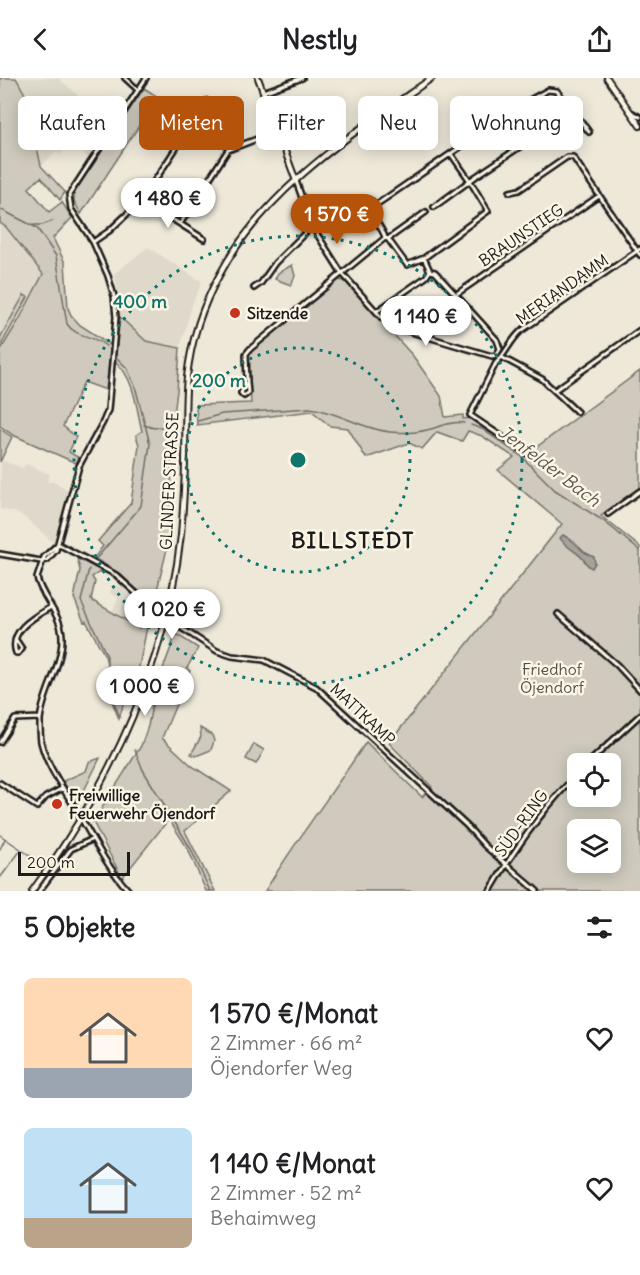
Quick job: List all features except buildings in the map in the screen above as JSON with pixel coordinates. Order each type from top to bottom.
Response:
[{"type":"main road","points":[[258,78],[265,96]]},
{"type":"main road","points":[[607,78],[640,126]]},
{"type":"main road","name":"GLINDER STRASSE","points":[[32,891],[81,818],[110,766],[132,721],[152,668],[166,619],[180,536],[185,483],[186,382],[195,335],[209,296],[230,257],[257,219],[296,181],[373,119],[429,79]]},
{"type":"main road","points":[[285,150],[296,181]]},
{"type":"street","points":[[125,78],[138,90]]},
{"type":"street","points":[[0,554],[41,561],[53,555],[79,466],[103,422],[109,403],[116,308],[108,276],[93,242],[71,209],[69,195],[146,78]]},
{"type":"street","points":[[263,92],[302,78]]},
{"type":"street","points":[[537,96],[548,90],[556,91],[560,96]]},
{"type":"street","points":[[630,111],[640,117]]},
{"type":"street","points":[[583,124],[589,132]]},
{"type":"street","points":[[93,242],[109,231],[142,200],[175,150]]},
{"type":"street","points":[[180,224],[230,150]]},
{"type":"street","points":[[451,154],[488,211],[424,258],[407,265],[385,238],[371,210],[451,154],[457,150]]},
{"type":"street","points":[[434,207],[516,150]]},
{"type":"street","points":[[510,192],[519,190],[570,156],[639,250],[640,255]]},
{"type":"street","points":[[296,181],[312,226],[341,272],[387,322],[401,329],[492,356],[496,355],[501,345],[438,274],[430,271],[424,258]]},
{"type":"street","name":"BRAUNSTIEG","points":[[457,294],[599,196]]},
{"type":"street","points":[[142,200],[204,239]]},
{"type":"street","points":[[247,381],[248,351],[341,272],[385,238],[426,212]]},
{"type":"street","points":[[254,288],[312,226]]},
{"type":"street","name":"MERIANDAMM","points":[[532,457],[470,416],[496,363],[503,358],[507,348],[521,331],[639,250]]},
{"type":"street","points":[[376,311],[426,277],[430,271]]},
{"type":"street","points":[[555,390],[640,330]]},
{"type":"street","points":[[503,358],[535,375],[555,390],[577,412]]},
{"type":"street","points":[[608,514],[640,491]]},
{"type":"street","name":"MATTKAMP","points":[[58,544],[116,575],[166,619],[219,652],[238,658],[264,660],[316,687],[537,891]]},
{"type":"street","points":[[41,561],[39,582],[61,628],[61,648],[42,706],[41,743],[54,772],[87,829],[115,876],[129,891]]},
{"type":"street","points":[[16,640],[25,624],[51,607]]},
{"type":"street","points":[[558,614],[616,665],[640,690]]},
{"type":"street","points":[[599,753],[640,715]]},
{"type":"street","points":[[0,742],[15,719],[40,718]]},
{"type":"street","points":[[0,783],[37,807],[46,797],[63,788]]},
{"type":"street","name":"SÜD-RING","points":[[490,891],[540,814],[567,785]]},
{"type":"street","points":[[73,830],[87,829]]},
{"type":"street","points":[[39,891],[71,849],[93,839]]},
{"type":"shaded area","points":[[16,78],[59,78],[78,96],[26,96]]},
{"type":"shaded area","points":[[38,150],[64,150],[60,155],[56,151],[41,166]]},
{"type":"shaded area","points":[[80,150],[93,150],[88,158]]},
{"type":"shaded area","points":[[0,223],[43,274],[0,351]]},
{"type":"shaded area","points":[[148,247],[202,282],[193,302],[180,348],[146,341],[120,317],[119,295],[114,274]]},
{"type":"shaded area","points":[[1,460],[23,468],[26,464],[50,474],[47,482],[53,482],[69,490],[59,529],[53,542],[24,517],[0,509]]},
{"type":"shaded area","points":[[563,535],[594,557],[595,563],[592,568],[562,541],[560,538]]},
{"type":"shaded area","points":[[117,585],[120,587],[121,585],[150,613],[140,628],[112,613],[118,597],[110,592]]},
{"type":"green space","points":[[0,78],[16,78],[26,96],[18,96],[18,150],[38,150],[41,166],[65,192],[60,200],[41,177],[29,188],[49,212],[62,202],[72,218],[53,238],[65,263],[68,308],[80,325],[111,345],[106,390],[84,382],[63,426],[76,437],[69,452],[79,458],[76,463],[13,435],[0,426],[0,351],[43,274],[6,227],[0,223]]},
{"type":"green space","points":[[144,88],[156,96],[139,96],[139,126],[127,144],[127,113]]},
{"type":"green space","points":[[102,150],[123,150],[81,214],[74,201],[75,191]]},
{"type":"green space","points":[[292,265],[295,276],[291,285],[275,279],[278,273]]},
{"type":"green space","name":"Friedhof Öjendorf","points":[[337,280],[345,281],[413,356],[441,396],[445,417],[463,415],[463,419],[473,418],[527,454],[640,371],[640,488],[601,516],[640,547],[640,891],[265,891],[366,742],[422,797],[432,787],[389,743],[562,524],[498,470],[514,457],[482,436],[468,431],[462,441],[437,432],[422,449],[409,443],[366,458],[348,428],[330,426],[312,411],[197,425],[196,405],[251,403],[248,357],[251,351]]},
{"type":"green space","points":[[24,295],[28,297],[0,347],[0,338]]},
{"type":"green space","points":[[120,317],[146,341],[180,348],[172,430],[169,541],[154,602],[141,594],[119,573],[94,558],[103,546],[98,541],[131,503],[139,445],[136,435],[142,431],[131,385],[122,368],[115,361]]},
{"type":"green space","points":[[0,429],[12,437],[0,462]]},
{"type":"green space","points":[[77,558],[101,571],[92,577],[95,582],[91,600],[139,628],[149,617],[137,677],[127,692],[119,719],[105,684],[107,664],[105,656],[86,621],[84,622],[74,598],[80,570]]},
{"type":"green space","points":[[176,634],[198,648],[187,668],[190,671],[162,738],[192,766],[231,791],[185,831],[215,891],[206,891],[188,849],[169,819],[122,878],[93,822],[141,746],[148,726],[155,690]]},
{"type":"green space","points":[[200,728],[212,735],[214,741],[211,750],[196,756],[191,754],[201,737]]},
{"type":"green space","points":[[254,744],[264,750],[256,764],[246,759]]},
{"type":"green space","points":[[100,758],[77,805],[63,781],[86,771],[89,762]]},
{"type":"waterway","points":[[0,209],[37,228],[56,256],[67,324],[75,332],[106,346]]},
{"type":"waterway","points":[[34,225],[53,221]]},
{"type":"waterway","points":[[95,560],[141,506],[150,444],[135,386],[127,368],[117,358]]},
{"type":"waterway","name":"Jenfelder Bach","points":[[198,421],[222,414],[309,408],[390,432],[418,432],[464,423]]},
{"type":"waterway","name":"Jenfelder Bach","points":[[144,425],[154,428],[173,425]]},
{"type":"waterway","name":"Jenfelder Bach","points":[[471,425],[482,429],[522,457],[555,490],[605,522],[640,551]]},
{"type":"waterway","points":[[89,569],[81,601],[107,656],[107,686],[120,717]]},
{"type":"waterway","points":[[135,750],[143,770],[191,849],[210,891]]},
{"type":"waterway","points":[[0,835],[35,859]]},
{"type":"waterway","points":[[0,849],[5,839]]},
{"type":"waterway","points":[[0,878],[21,850]]},
{"type":"place","name":"Sitzende","points":[[235,313]]},
{"type":"place","name":"Freiwillige Feuerwehr Öjendorf","points":[[57,804]]},
{"type":"district","name":"BILLSTEDT","points":[[353,540]]}]
